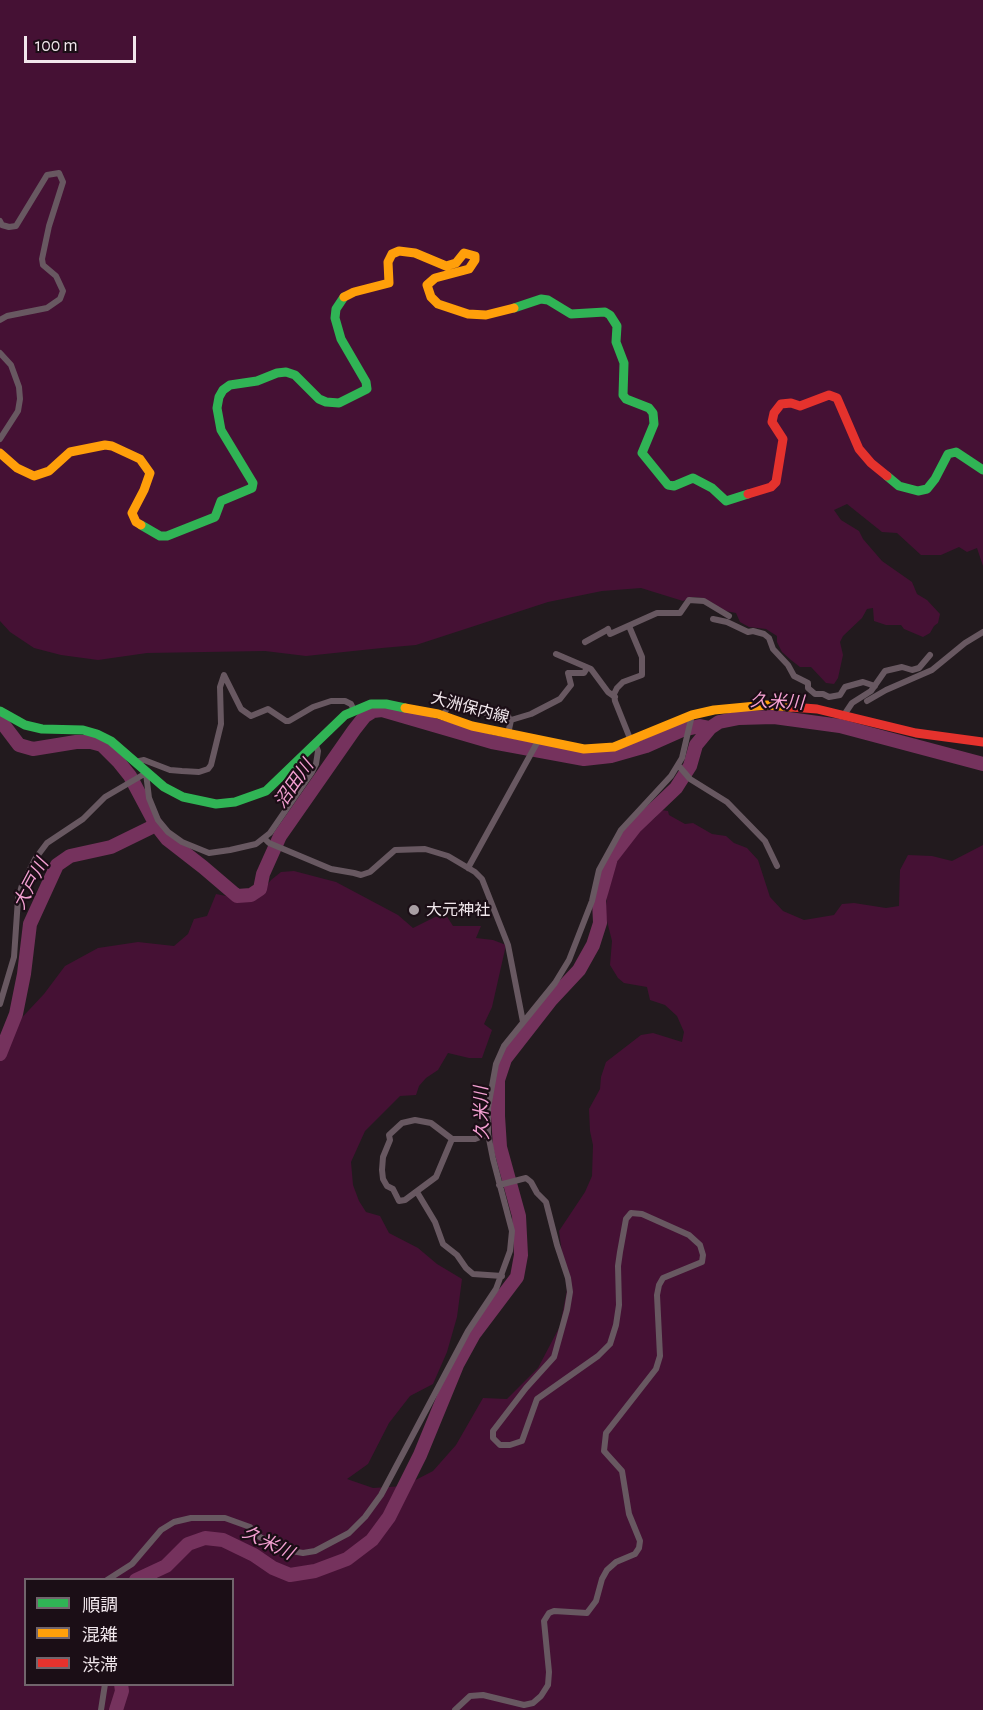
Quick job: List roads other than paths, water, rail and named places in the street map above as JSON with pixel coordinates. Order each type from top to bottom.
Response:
[{"type":"street","points":[[0,221],[2,225],[16,226],[47,175],[59,172],[63,182],[42,259],[43,265],[56,276],[63,291],[54,305],[7,316],[0,320]]},
{"type":"street","points":[[0,453],[17,468],[34,476],[49,471],[70,452],[105,445],[112,446],[140,459],[150,473],[132,513],[136,522],[160,536],[167,536],[206,522],[215,517],[221,501],[252,488],[253,483],[221,430],[217,408],[223,390],[231,385],[257,381],[286,372],[294,375],[319,399],[326,402],[339,403],[362,393],[367,389],[366,382],[341,339],[335,318],[336,309],[343,298],[354,292],[389,283],[388,262],[392,254],[399,251],[415,253],[446,266],[456,263],[464,253],[475,256],[469,269],[435,278],[427,285],[430,297],[449,309],[468,314],[486,315],[517,308],[541,299],[548,300],[571,314],[605,312],[610,315],[617,326],[616,342],[624,363],[623,395],[626,399],[649,408],[652,413],[654,424],[642,453],[668,485],[674,486],[693,478],[712,488],[726,501],[771,487],[776,482],[783,439],[772,422],[774,412],[781,404],[800,406],[828,395],[837,398],[859,449],[871,463],[900,486],[918,491],[927,489],[948,454],[956,452],[975,462],[983,470]]},
{"type":"street","points":[[0,353],[11,365],[19,387],[20,399],[18,411],[0,439]]},
{"type":"street","points":[[585,642],[608,630],[610,634],[657,613],[680,613],[689,600],[711,604],[729,616]]},
{"type":"street","points":[[713,620],[727,622],[748,632],[764,634],[794,676],[808,683],[808,688],[815,694],[840,695],[845,687],[862,682],[874,686]]},
{"type":"street","points":[[629,626],[642,657],[642,675],[623,682],[617,688],[615,697],[631,741]]},
{"type":"street","points":[[867,701],[886,690],[933,670],[964,643],[983,632]]},
{"type":"street","points":[[555,654],[592,671],[608,692],[615,697]]},
{"type":"street","points":[[844,715],[852,703],[868,694],[885,671],[902,666],[912,670],[918,668],[930,655]]},
{"type":"street","points":[[510,721],[531,714],[560,699],[572,685],[568,673],[584,673],[587,668]]},
{"type":"street","points":[[135,762],[144,760],[170,770],[199,772],[208,769],[221,724],[220,687],[224,675],[241,709],[250,716],[268,709],[289,721],[314,707],[331,701],[345,701],[354,710]]},
{"type":"street","points":[[443,716],[447,708],[458,702],[486,713],[507,713],[510,721],[508,734]]},
{"type":"street","name":"大洲保内線","points":[[0,711],[25,726],[42,729],[83,730],[97,734],[111,741],[164,787],[183,797],[202,802],[235,802],[266,790],[281,779],[329,728],[354,710],[371,704],[386,704],[443,716],[537,743],[584,749],[600,749],[631,741],[714,710],[767,705],[817,709],[916,733],[983,742]]},
{"type":"street","points":[[110,1578],[132,1564],[161,1530],[174,1522],[191,1518],[225,1518],[250,1527],[258,1536],[286,1550],[303,1553],[330,1545],[349,1533],[365,1517],[381,1495],[468,1331],[502,1276],[512,1241],[509,1215],[488,1134],[488,1108],[496,1064],[504,1046],[555,983],[569,960],[592,901],[599,870],[621,830],[671,776],[682,759],[692,718]]},
{"type":"street","points":[[146,773],[149,798],[159,820],[168,832],[182,842],[209,853],[267,841],[316,764],[318,751],[315,743]]},
{"type":"street","points":[[468,868],[537,743]]},
{"type":"street","points":[[678,765],[690,779],[727,802],[765,841],[777,866]]},
{"type":"street","points":[[0,1004],[14,957],[18,899],[35,859],[47,843],[83,819],[105,797],[146,773]]},
{"type":"street","points":[[267,841],[331,869],[361,874],[378,867],[395,850],[425,849],[448,856],[468,868],[482,879],[508,945],[523,1022]]},
{"type":"street","points":[[452,1139],[445,1153],[443,1166],[436,1177],[405,1200],[399,1201],[393,1188],[387,1186],[383,1179],[383,1157],[390,1140],[389,1135],[402,1123],[416,1120],[431,1123],[452,1139],[475,1139],[488,1134]]},
{"type":"street","points":[[455,1710],[470,1696],[483,1695],[524,1705],[533,1703],[541,1696],[548,1684],[544,1621],[549,1613],[554,1611],[587,1613],[596,1601],[607,1570],[616,1562],[635,1554],[639,1548],[640,1541],[629,1514],[622,1471],[604,1451],[606,1433],[656,1369],[660,1356],[657,1295],[659,1285],[663,1278],[702,1262],[703,1255],[700,1245],[689,1235],[642,1214],[631,1213],[626,1219],[620,1252],[619,1305],[610,1344],[598,1356],[537,1399],[522,1441],[500,1445],[493,1438],[493,1431],[526,1388],[554,1357],[570,1292],[546,1202],[531,1182],[525,1178],[502,1184]]},
{"type":"street","points":[[417,1192],[435,1221],[443,1244],[457,1255],[466,1268],[473,1274],[502,1276]]},
{"type":"street","points":[[101,1710],[105,1686]]},
{"type":"waterway","name":"沼田川","points":[[0,720],[19,745],[33,749],[76,742],[102,745],[130,776],[156,825],[167,839],[237,896],[251,895],[260,889],[263,874],[280,836],[354,730],[365,716],[373,711],[382,710],[492,742],[584,759],[611,756],[646,746],[682,730],[700,726],[710,728]]},
{"type":"waterway","name":"久米川","points":[[140,1578],[166,1566],[188,1544],[205,1538],[223,1540],[290,1575],[315,1571],[347,1559],[372,1540],[389,1517],[420,1455],[457,1365],[474,1334],[517,1277],[521,1255],[519,1216],[500,1147],[498,1116],[498,1080],[505,1059],[551,1000],[579,970],[593,945],[600,923],[599,900],[611,858],[635,827],[676,788],[690,766],[696,745],[710,728],[719,722],[739,718],[774,717],[840,726],[983,764]]},
{"type":"waterway","name":"大戸川","points":[[0,1054],[16,1014],[30,924],[57,865],[70,856],[111,847],[156,825]]},
{"type":"waterway","name":"久米川","points":[[116,1710],[121,1686]]},
{"type":"place","name":"大元神社","points":[[414,910]]}]
